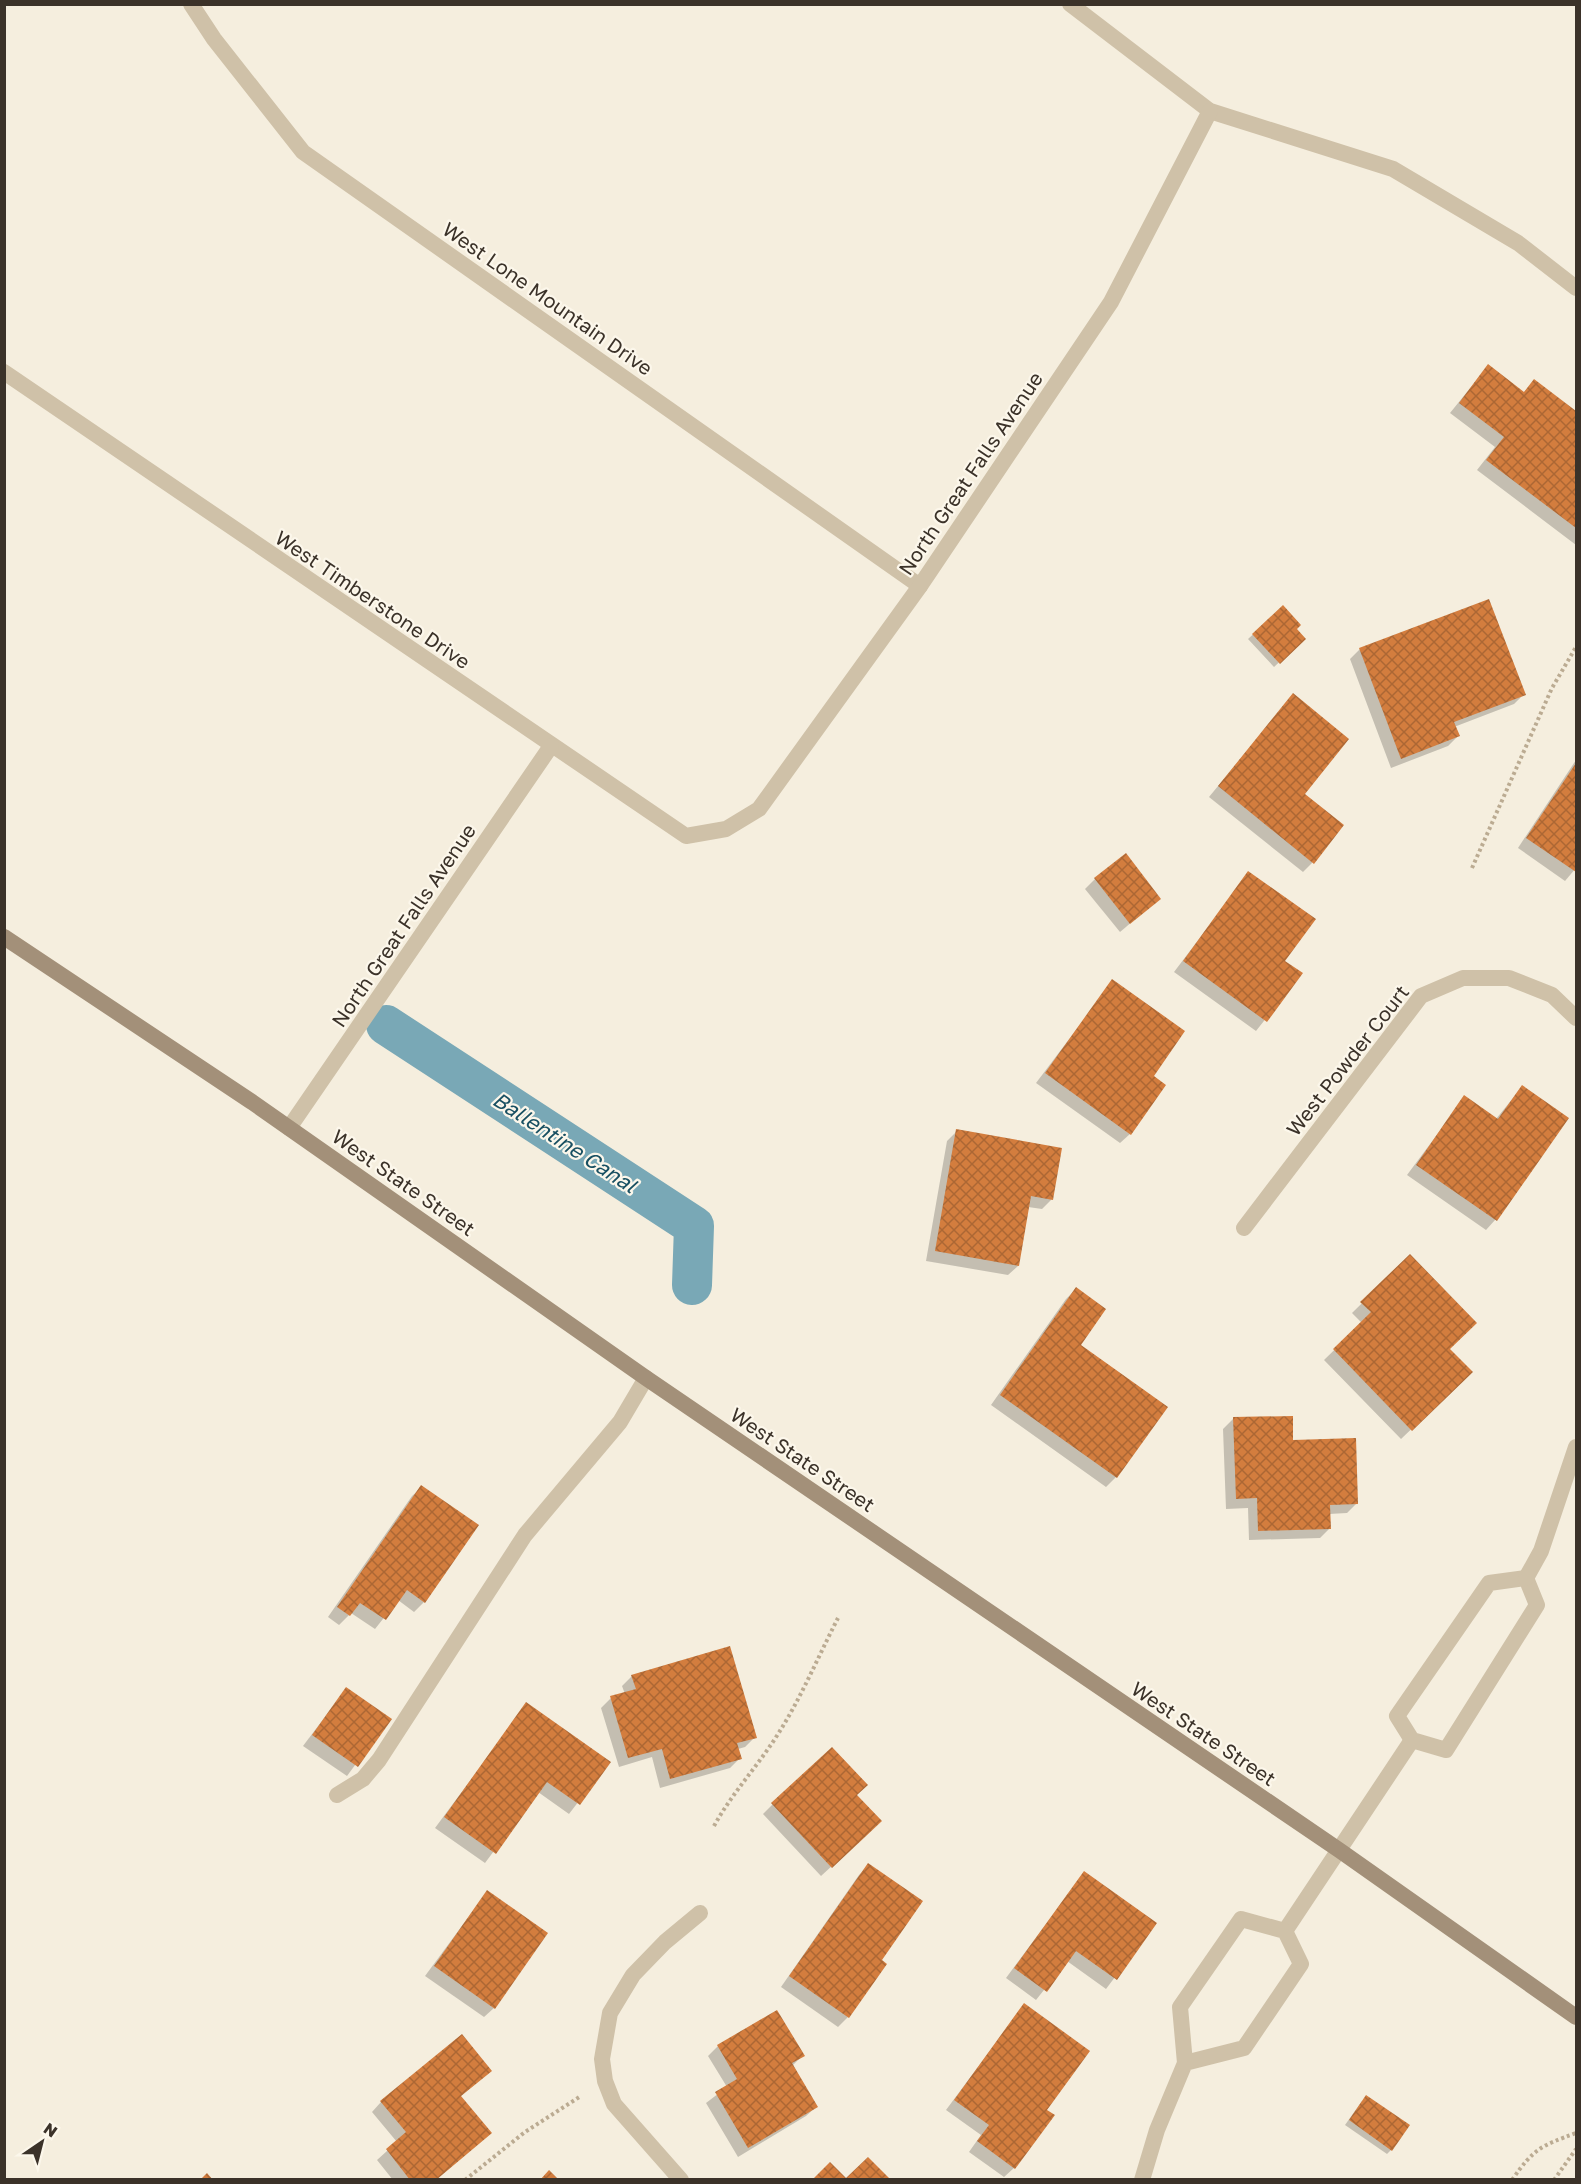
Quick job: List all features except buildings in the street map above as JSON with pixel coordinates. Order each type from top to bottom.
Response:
[{"type":"main road","name":"West State Street","points":[[4,937],[290,1128],[646,1378],[1339,1850],[1576,2017]]},
{"type":"street","name":"West Lone Mountain Drive","points":[[191,4],[214,39],[303,152],[920,586]]},
{"type":"street","points":[[1070,4],[1210,111],[1393,169],[1518,243],[1576,288]]},
{"type":"street","name":"North Great Falls Avenue","points":[[726,829],[759,809],[920,586],[1111,302],[1210,111]]},
{"type":"street","name":"West Timberstone Drive","points":[[4,372],[686,836],[726,829]]},
{"type":"street","name":"North Great Falls Avenue","points":[[290,1128],[551,746]]},
{"type":"street","name":"West Powder Court","points":[[1244,1228],[1421,996],[1463,978],[1509,978],[1551,995],[1576,1018]]},
{"type":"street","points":[[337,1795],[363,1779],[379,1760],[525,1535],[620,1422],[646,1378]]},
{"type":"street","points":[[1526,1578],[1541,1551],[1576,1447]]},
{"type":"street","points":[[1526,1578],[1537,1605],[1446,1750],[1412,1740],[1397,1716],[1489,1583],[1526,1578]]},
{"type":"street","points":[[1285,1930],[1412,1740]]},
{"type":"street","points":[[681,2180],[614,2104],[604,2081],[602,2060],[610,2013],[633,1976],[665,1942],[700,1913]]},
{"type":"street","points":[[1142,2180],[1157,2130],[1185,2062],[1180,2007],[1241,1920],[1285,1930]]},
{"type":"street","points":[[1185,2062],[1244,2048],[1301,1964],[1285,1930]]},
{"type":"path","points":[[1472,868],[1552,688],[1576,647]]},
{"type":"path","points":[[714,1826],[726,1805],[758,1767],[780,1732],[838,1618]]},
{"type":"path","points":[[465,2180],[525,2132],[604,2081]]},
{"type":"path","points":[[1512,2180],[1530,2154],[1539,2147],[1576,2133]]},
{"type":"path","points":[[1554,2180],[1576,2149]]},
{"type":"waterway","name":"Ballentine Canal","points":[[386,1025],[694,1226],[692,1285]]}]
